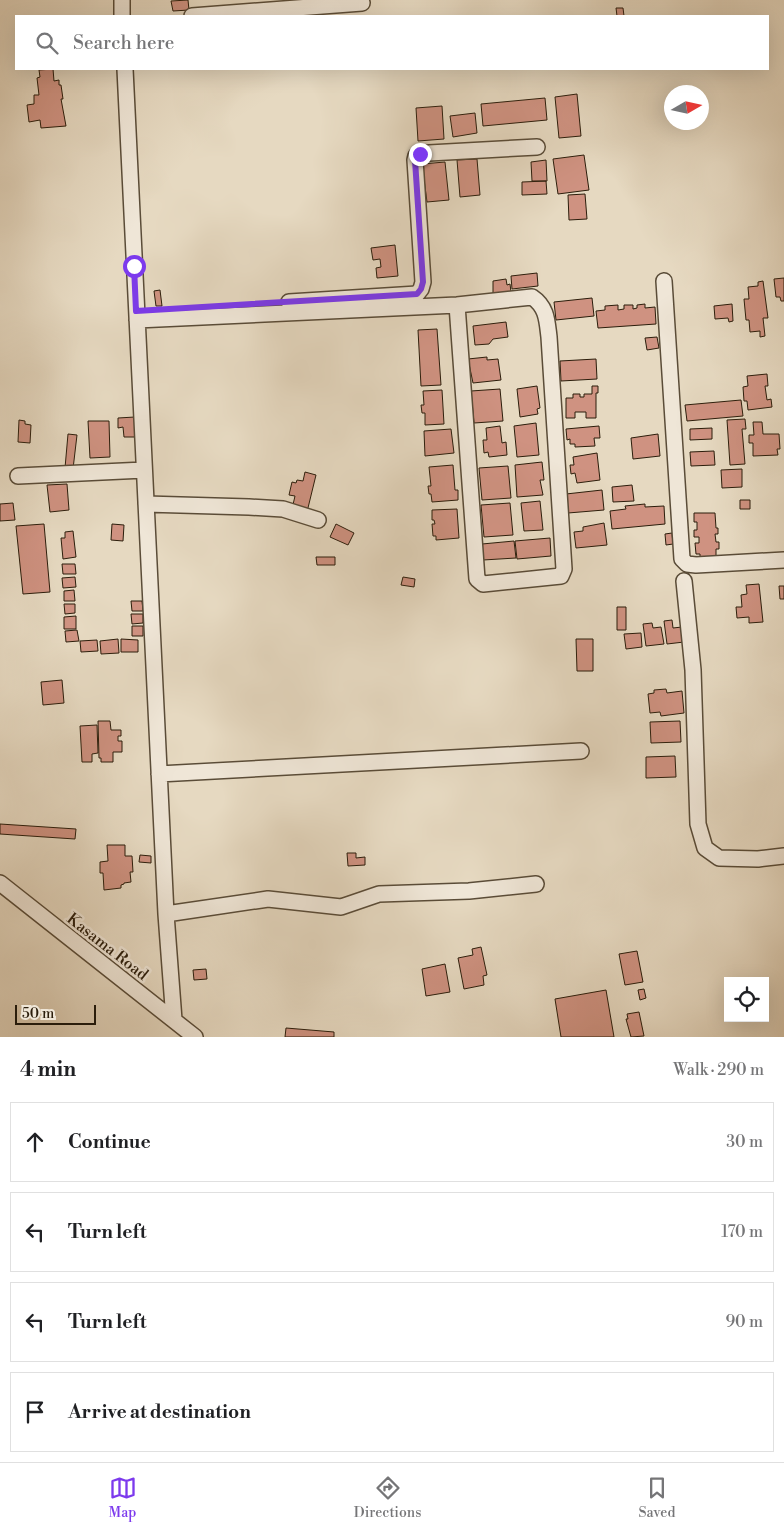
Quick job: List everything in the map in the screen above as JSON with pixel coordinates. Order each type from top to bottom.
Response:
[{"type":"street","points":[[122,0],[122,15]]},
{"type":"street","points":[[205,15],[362,3]]},
{"type":"street","points":[[125,70],[166,914],[174,1020]]},
{"type":"street","points":[[137,315],[417,294],[423,282],[416,156],[430,153],[537,147]]},
{"type":"street","points":[[664,281],[682,559],[687,564],[696,565],[784,560]]},
{"type":"street","points":[[137,315],[457,305],[532,298],[543,306],[546,315],[554,404],[564,569],[560,576],[483,584],[477,579],[457,305]]},
{"type":"street","points":[[18,476],[144,470]]},
{"type":"street","points":[[146,504],[282,509],[318,520]]},
{"type":"street","points":[[684,580],[693,670],[698,824],[705,848],[720,858],[758,859],[784,856]]},
{"type":"street","points":[[159,774],[580,751]]},
{"type":"street","name":"Kasama Road","points":[[0,883],[195,1037]]},
{"type":"street","points":[[166,914],[268,899],[341,907],[379,894],[469,891],[536,884]]},
{"type":"building","points":[[188,0],[189,10],[173,11],[171,1]]},
{"type":"building","points":[[616,8],[623,8],[624,15],[617,15]]},
{"type":"building","points":[[39,70],[53,70],[54,81],[59,80],[66,126],[41,128],[40,120],[29,122],[27,105],[34,104],[34,95],[39,95],[37,78],[40,77]]},
{"type":"building","points":[[577,94],[581,136],[559,138],[555,97]]},
{"type":"building","points":[[545,98],[547,120],[483,126],[481,104]]},
{"type":"building","points":[[442,106],[444,139],[418,141],[416,108]]},
{"type":"building","points":[[475,113],[477,133],[453,137],[450,116]]},
{"type":"building","points":[[584,155],[589,190],[558,194],[553,159]]},
{"type":"building","points":[[477,159],[480,195],[460,197],[457,160]]},
{"type":"building","points":[[546,160],[547,181],[532,181],[531,162]]},
{"type":"building","points":[[445,162],[449,200],[427,202],[422,164]]},
{"type":"building","points":[[546,181],[547,194],[522,195],[522,182]]},
{"type":"building","points":[[585,194],[587,219],[569,220],[568,195]]},
{"type":"building","points":[[395,245],[398,276],[377,278],[376,268],[381,267],[380,259],[373,260],[371,248]]},
{"type":"building","points":[[537,273],[538,286],[512,289],[511,276]]},
{"type":"building","points":[[784,278],[784,301],[781,301],[780,297],[776,297],[774,279]]},
{"type":"building","points":[[506,279],[507,285],[510,284],[511,292],[493,295],[493,281]]},
{"type":"building","points":[[763,281],[768,318],[763,318],[765,336],[760,337],[760,331],[750,332],[749,320],[746,320],[744,299],[749,299],[748,287],[758,286],[758,282]]},
{"type":"building","points":[[160,290],[162,306],[156,306],[154,291]]},
{"type":"building","points":[[592,298],[594,316],[556,320],[554,302]]},
{"type":"building","points":[[645,304],[645,308],[655,307],[656,324],[598,328],[596,311],[605,310],[605,306],[618,305],[618,310],[624,309],[624,305],[633,305],[633,309],[637,308],[637,305]]},
{"type":"building","points":[[732,304],[733,321],[729,322],[728,318],[715,319],[714,306]]},
{"type":"building","points":[[506,322],[508,337],[493,339],[489,344],[475,345],[473,326]]},
{"type":"building","points":[[437,329],[441,385],[421,386],[418,330]]},
{"type":"building","points":[[657,337],[659,348],[647,350],[645,338]]},
{"type":"building","points":[[487,357],[487,360],[498,359],[501,380],[473,383],[468,359]]},
{"type":"building","points":[[596,359],[597,379],[561,381],[560,361]]},
{"type":"building","points":[[767,374],[768,386],[765,386],[767,400],[771,399],[772,407],[748,410],[747,401],[744,401],[743,387],[748,386],[747,376]]},
{"type":"building","points":[[537,386],[540,408],[537,409],[538,414],[520,417],[517,389]]},
{"type":"building","points":[[592,386],[598,386],[598,393],[596,393],[596,418],[586,418],[586,412],[575,412],[575,418],[566,418],[566,398],[573,398],[573,394],[580,394],[580,397],[584,397],[584,394],[592,394]]},
{"type":"building","points":[[500,389],[503,421],[474,423],[471,391]]},
{"type":"building","points":[[442,390],[444,424],[425,425],[425,413],[422,413],[421,405],[424,405],[423,391]]},
{"type":"building","points":[[741,400],[743,416],[687,421],[685,405]]},
{"type":"building","points":[[135,417],[136,437],[124,437],[123,427],[118,428],[118,418]]},
{"type":"building","points":[[745,419],[746,429],[742,429],[745,464],[730,465],[727,420]]},
{"type":"building","points":[[19,420],[31,425],[30,443],[18,442]]},
{"type":"building","points":[[88,421],[109,421],[110,457],[90,458]]},
{"type":"building","points":[[753,422],[762,422],[763,434],[779,434],[780,449],[777,449],[778,455],[753,456],[753,443],[749,443],[749,435],[754,435]]},
{"type":"building","points":[[536,423],[539,455],[517,457],[514,426]]},
{"type":"building","points":[[500,426],[502,443],[506,442],[507,455],[489,457],[488,452],[484,453],[483,440],[487,440],[486,428]]},
{"type":"building","points":[[599,426],[600,438],[594,438],[595,446],[575,447],[575,444],[570,444],[570,439],[567,440],[566,429]]},
{"type":"building","points":[[712,428],[712,439],[690,440],[690,429]]},
{"type":"building","points":[[451,429],[454,453],[425,456],[424,431]]},
{"type":"building","points":[[68,434],[77,435],[73,469],[65,468]]},
{"type":"building","points":[[658,434],[660,456],[633,459],[631,438]]},
{"type":"building","points":[[714,451],[715,465],[691,466],[690,452]]},
{"type":"building","points":[[597,453],[600,480],[577,483],[575,473],[571,474],[570,465],[574,465],[573,457]]},
{"type":"building","points":[[542,462],[544,480],[540,480],[543,495],[517,497],[515,465]]},
{"type":"building","points":[[453,465],[455,490],[458,490],[458,500],[432,502],[428,486],[431,486],[429,467]]},
{"type":"building","points":[[508,466],[511,498],[482,500],[479,468]]},
{"type":"building","points":[[742,469],[742,487],[722,488],[721,470]]},
{"type":"building","points":[[305,472],[316,475],[307,512],[292,509],[295,496],[289,495],[292,482],[296,483],[297,480],[303,481]]},
{"type":"building","points":[[67,484],[69,510],[50,512],[47,485]]},
{"type":"building","points":[[632,485],[634,501],[613,502],[612,487]]},
{"type":"building","points":[[602,490],[604,510],[568,513],[566,494]]},
{"type":"building","points":[[740,500],[750,500],[750,509],[740,509]]},
{"type":"building","points":[[540,501],[543,530],[524,531],[521,503]]},
{"type":"building","points":[[13,503],[15,520],[0,521],[0,504]]},
{"type":"building","points":[[510,503],[513,535],[484,537],[481,505]]},
{"type":"building","points":[[645,504],[645,507],[664,506],[665,524],[612,529],[610,511],[626,509],[625,506]]},
{"type":"building","points":[[457,509],[459,538],[436,540],[436,536],[433,536],[432,524],[435,524],[434,520],[432,520],[432,510]]},
{"type":"building","points":[[694,513],[715,513],[716,528],[718,528],[718,534],[715,534],[716,542],[719,542],[719,549],[716,549],[716,559],[700,559],[700,554],[696,554],[695,543],[699,543],[699,537],[694,537],[694,530],[697,530],[697,522],[694,522]]},
{"type":"building","points":[[604,523],[607,545],[576,548],[574,532],[583,531],[583,527]]},
{"type":"building","points":[[44,524],[50,592],[23,594],[16,526]]},
{"type":"building","points":[[112,524],[124,525],[123,541],[111,540]]},
{"type":"building","points":[[336,524],[354,533],[348,545],[330,537]]},
{"type":"building","points":[[73,531],[76,557],[63,559],[61,538],[65,538],[65,532]]},
{"type":"building","points":[[672,533],[673,544],[666,545],[665,534]]},
{"type":"building","points":[[550,538],[551,556],[517,559],[515,541]]},
{"type":"building","points":[[514,541],[516,558],[483,560],[482,544]]},
{"type":"building","points":[[316,557],[335,557],[335,565],[317,565]]},
{"type":"building","points":[[62,564],[75,564],[76,574],[63,574]]},
{"type":"building","points":[[75,577],[76,587],[63,588],[62,578]]},
{"type":"building","points":[[403,577],[415,579],[414,587],[401,585]]},
{"type":"building","points":[[759,584],[763,622],[749,623],[749,617],[737,618],[736,607],[742,607],[741,595],[747,594],[746,585]]},
{"type":"building","points":[[779,586],[784,586],[784,599],[780,599]]},
{"type":"building","points":[[74,590],[75,601],[64,601],[64,591]]},
{"type":"building","points":[[131,601],[142,601],[143,611],[132,611]]},
{"type":"building","points":[[64,604],[75,604],[75,613],[65,614]]},
{"type":"building","points":[[617,607],[626,607],[626,630],[617,630]]},
{"type":"building","points":[[131,614],[143,614],[143,623],[132,624]]},
{"type":"building","points":[[76,616],[76,629],[64,629],[64,617]]},
{"type":"building","points":[[672,620],[673,628],[682,627],[684,642],[667,644],[664,621]]},
{"type":"building","points":[[652,623],[653,628],[661,627],[664,644],[646,646],[643,624]]},
{"type":"building","points":[[132,626],[143,626],[143,636],[132,636]]},
{"type":"building","points":[[77,630],[79,641],[66,642],[65,631]]},
{"type":"building","points":[[641,633],[642,647],[626,649],[624,634]]},
{"type":"building","points":[[118,639],[119,653],[101,654],[100,641]]},
{"type":"building","points":[[121,639],[138,640],[138,652],[121,652]]},
{"type":"building","points":[[576,639],[593,639],[593,671],[577,671]]},
{"type":"building","points":[[97,640],[98,651],[81,652],[80,641]]},
{"type":"building","points":[[62,680],[64,703],[43,705],[41,682]]},
{"type":"building","points":[[666,689],[667,693],[682,691],[684,713],[661,716],[660,712],[650,713],[648,694],[654,693],[654,690]]},
{"type":"building","points":[[98,721],[110,721],[111,730],[121,730],[121,736],[118,736],[118,741],[122,741],[122,752],[113,752],[113,762],[101,762],[101,758],[99,758]]},
{"type":"building","points":[[680,721],[681,742],[651,743],[650,722]]},
{"type":"building","points":[[97,725],[98,753],[92,754],[92,762],[82,762],[80,726]]},
{"type":"building","points":[[675,756],[676,777],[646,778],[646,757]]},
{"type":"building","points":[[0,824],[76,829],[75,839],[0,834]]},
{"type":"building","points":[[107,845],[125,845],[125,856],[132,856],[133,872],[130,872],[131,882],[124,883],[121,885],[121,888],[104,890],[103,873],[100,873],[100,862],[108,861]]},
{"type":"building","points":[[347,853],[356,853],[356,858],[365,857],[365,865],[348,866]]},
{"type":"building","points":[[140,855],[151,856],[151,863],[139,862]]},
{"type":"building","points":[[481,947],[487,975],[483,976],[484,985],[464,989],[458,958],[473,955],[472,949]]},
{"type":"building","points":[[637,951],[643,982],[625,985],[619,954]]},
{"type":"building","points":[[445,964],[450,992],[426,996],[422,969]]},
{"type":"building","points":[[206,969],[207,979],[194,980],[193,970]]},
{"type":"building","points":[[644,989],[646,998],[640,1000],[638,990]]},
{"type":"building","points":[[606,990],[614,1037],[561,1037],[555,999]]},
{"type":"building","points":[[639,1012],[644,1036],[631,1037],[626,1019],[628,1019],[627,1014]]},
{"type":"building","points":[[286,1028],[334,1032],[334,1037],[285,1037]]},
{"type":"route","points":[[134,266],[136,311],[409,296],[417,294],[423,282],[415,160],[416,156],[420,154]]}]
